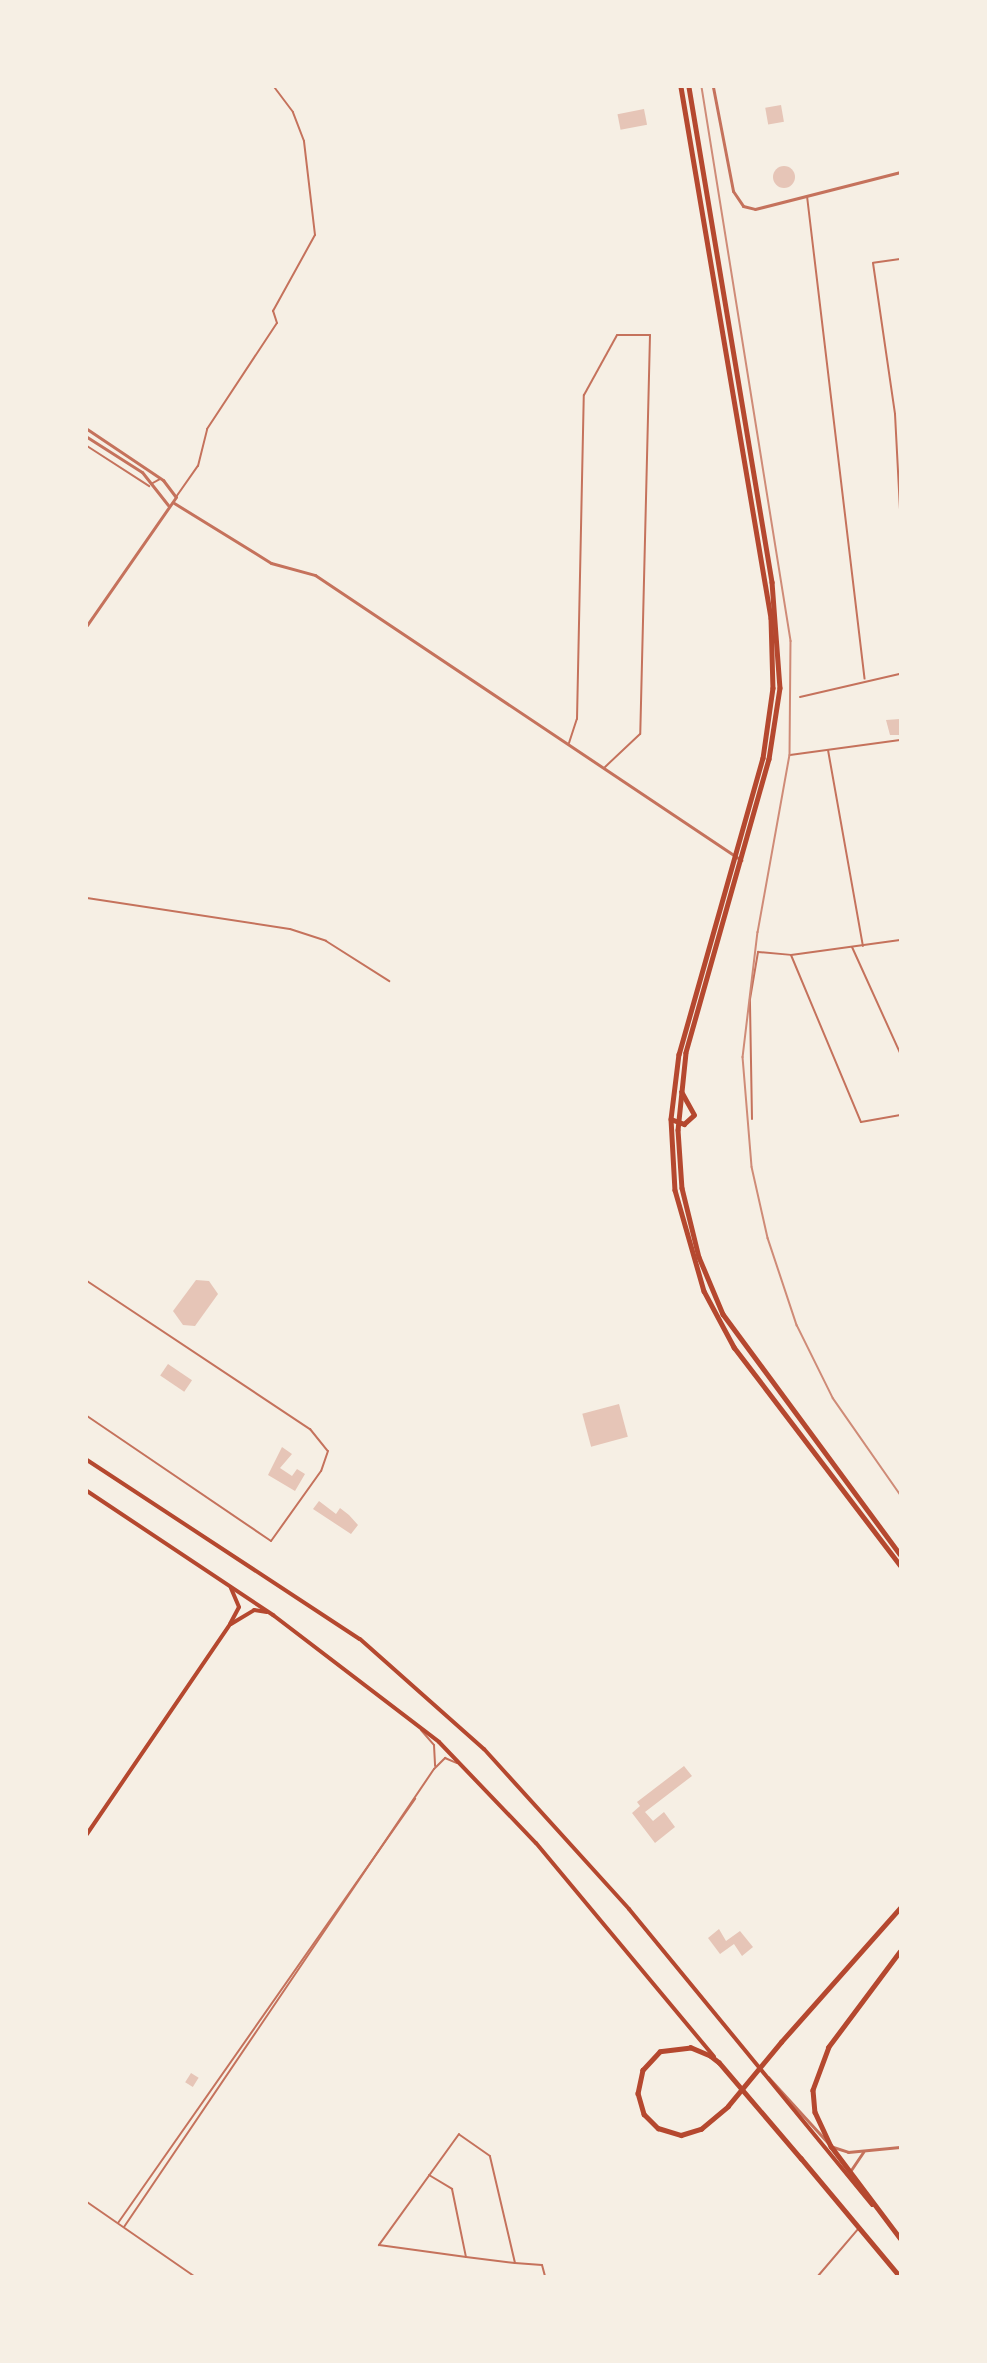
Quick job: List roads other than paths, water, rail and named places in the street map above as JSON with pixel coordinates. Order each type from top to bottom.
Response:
[{"type":"highway","points":[[681,87],[771,618],[771,706],[734,856],[685,1025],[671,1119],[681,1221],[717,1318],[752,1376],[900,1565]]},
{"type":"highway","points":[[689,87],[777,617],[778,706],[741,860],[692,1027],[680,1092],[678,1125],[687,1218],[714,1297],[757,1368],[900,1554]]},
{"type":"highway","points":[[730,379],[738,377]]},
{"type":"highway","points":[[771,706],[778,706]]},
{"type":"highway","points":[[678,1125],[689,1122],[694,1111],[680,1092]]},
{"type":"highway","points":[[671,1119],[678,1125]]},
{"type":"highway","points":[[898,2276],[858,2229],[718,2062],[691,2048],[660,2052],[643,2070],[638,2100],[658,2128],[681,2135],[701,2129],[728,2106],[781,2042],[900,1908]]},
{"type":"highway","points":[[899,2236],[831,2146],[815,2112],[817,2071],[900,1952]]},
{"type":"main road","points":[[87,1460],[360,1639],[410,1681],[531,1795],[899,2236]]},
{"type":"main road","points":[[87,1491],[273,1615],[413,1720],[467,1768],[718,2062]]},
{"type":"main road","points":[[87,1834],[231,1624],[238,1599],[224,1581]]},
{"type":"main road","points":[[231,1624],[254,1610],[273,1615]]},
{"type":"street","points":[[174,503],[198,466],[207,429],[277,323],[273,311],[315,235],[304,141],[293,112],[274,87]]},
{"type":"street","points":[[713,87],[733,191],[743,206],[755,209],[900,172]]},
{"type":"street","points":[[807,196],[865,680]]},
{"type":"street","points":[[900,259],[873,263],[895,414],[900,508]]},
{"type":"street","points":[[569,743],[577,719],[584,395],[617,335],[650,335],[640,734],[605,767]]},
{"type":"street","points":[[87,429],[163,480],[176,497]]},
{"type":"street","points":[[87,437],[142,472],[168,505]]},
{"type":"street","points":[[87,446],[150,485]]},
{"type":"street","points":[[150,485],[163,480]]},
{"type":"street","points":[[174,503],[271,563],[315,575],[741,860]]},
{"type":"street","points":[[87,625],[168,505],[174,503]]},
{"type":"street","points":[[800,697],[865,680],[900,674]]},
{"type":"street","points":[[790,755],[900,740]]},
{"type":"street","points":[[828,750],[863,946]]},
{"type":"street","points":[[87,898],[290,929],[326,941],[389,981]]},
{"type":"street","points":[[752,1119],[750,999],[758,952],[791,956],[900,940]]},
{"type":"street","points":[[852,947],[900,1053]]},
{"type":"street","points":[[791,956],[861,1122],[900,1115]]},
{"type":"street","points":[[87,1281],[324,1439],[326,1461],[271,1541],[87,1416]]},
{"type":"street","points":[[413,1720],[434,1745],[434,1769]]},
{"type":"street","points":[[124,2227],[417,1798],[434,1769],[445,1758],[467,1768]]},
{"type":"street","points":[[118,2223],[417,1798]]},
{"type":"street","points":[[766,2077],[831,2146],[863,2152],[900,2147]]},
{"type":"street","points":[[515,2263],[490,2156],[459,2134],[380,2245],[466,2257],[546,2267],[545,2276]]},
{"type":"street","points":[[851,2172],[852,2162],[863,2152]]},
{"type":"street","points":[[429,2175],[452,2189],[466,2257]]},
{"type":"street","points":[[87,2202],[194,2276]]},
{"type":"street","points":[[818,2276],[858,2229]]},
{"type":"railway","points":[[702,87],[791,641],[790,755],[758,932],[743,1057],[752,1167],[768,1238],[797,1325],[833,1398],[900,1494]]}]
